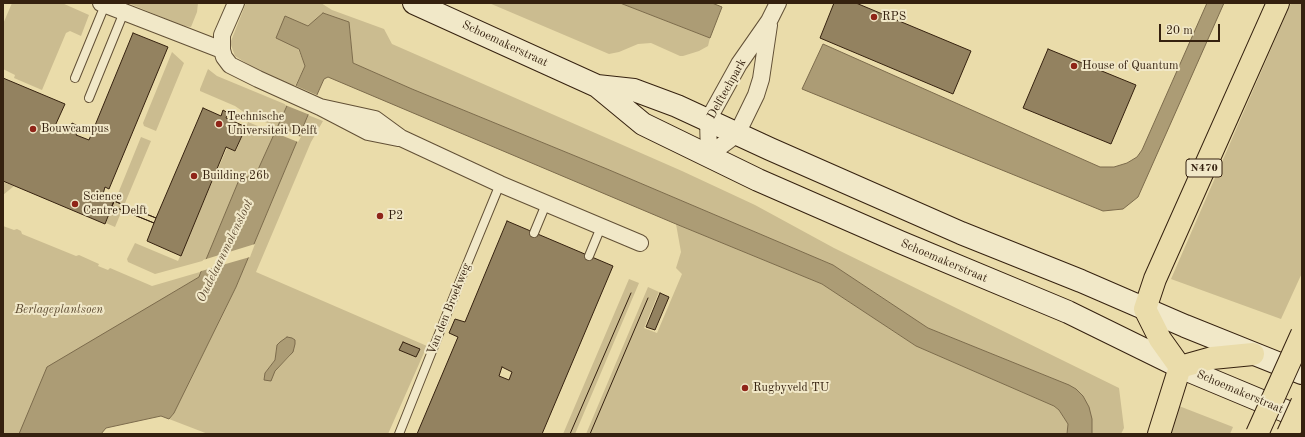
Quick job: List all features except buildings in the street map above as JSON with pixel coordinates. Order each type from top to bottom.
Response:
[{"type":"highway","name":"N470","points":[[1145,309],[1155,279],[1278,3]]},
{"type":"highway","points":[[1145,309],[1160,339],[1180,367]]},
{"type":"highway","points":[[1257,434],[1302,334]]},
{"type":"highway","points":[[1180,367],[1212,358],[1253,354]]},
{"type":"highway","points":[[1159,434],[1180,367]]},
{"type":"highway","points":[[1288,434],[1302,403]]},
{"type":"main road","name":"Schoemakerstraat","points":[[414,3],[597,86],[643,124],[758,180],[900,242],[1068,312],[1180,367],[1302,418]]},
{"type":"main road","name":"Schoemakerstraat","points":[[597,86],[634,90],[677,106],[736,134],[961,233],[1081,280],[1145,309],[1302,373]]},
{"type":"street","points":[[236,3],[222,35],[222,50],[224,57],[230,65],[320,107],[368,132],[402,138],[500,184],[640,243]]},
{"type":"street","name":"Delftechpark","points":[[709,155],[708,120],[739,64],[770,22],[778,3]]},
{"type":"street","points":[[103,4],[222,50]]},
{"type":"street","name":"Delftechpark","points":[[709,155],[736,134],[756,95],[761,79],[770,22]]},
{"type":"lane","points":[[75,78],[103,4]]},
{"type":"lane","points":[[89,98],[124,12]]},
{"type":"lane","name":"Van den Broekweg","points":[[399,434],[500,184]]},
{"type":"lane","points":[[534,233],[546,204]]},
{"type":"lane","points":[[590,256],[601,227]]},
{"type":"green space","points":[[12,3],[62,3],[89,15],[81,36],[70,31],[66,33],[42,90],[14,78],[15,75],[3,69],[3,24]]},
{"type":"green space","points":[[128,3],[198,3],[197,12],[191,27],[183,26]]},
{"type":"green space","points":[[246,3],[321,3],[332,10],[384,29],[392,44],[682,171],[755,205],[834,248],[1119,388],[1124,428],[1121,434],[1092,434],[1083,396],[1076,389],[928,328],[833,265],[353,63],[349,22],[323,13],[308,26],[285,17],[305,66],[295,86],[257,70],[235,56],[231,45],[231,41]]},
{"type":"green space","points":[[489,3],[620,3],[710,38],[708,46],[699,51],[683,56],[651,43],[638,44],[619,52],[609,54]]},
{"type":"green space","points":[[1291,3],[1302,3],[1302,273],[1281,319],[1171,279]]},
{"type":"green space","points":[[172,52],[184,63],[156,131],[144,126],[143,123]]},
{"type":"green space","points":[[208,69],[217,76],[287,105],[277,127],[248,115],[235,106],[200,91]]},
{"type":"green space","points":[[308,115],[323,121],[311,142],[256,272],[427,346],[388,434],[208,434],[169,419],[174,413],[236,287]],"holes":[[[277,345],[294,348],[290,356],[275,371],[265,373],[275,360]]]},
{"type":"green space","points":[[248,122],[275,133],[256,174],[239,180],[206,260],[155,274],[128,262],[127,259],[135,243],[178,261],[227,148],[236,151]]},
{"type":"green space","points":[[141,137],[151,141],[115,227],[106,223]]},
{"type":"green space","points":[[3,182],[14,186],[3,195]]},
{"type":"green space","points":[[676,224],[822,284],[916,346],[1054,406],[1059,410],[1068,424],[1067,434],[586,434],[648,287],[659,292],[644,328],[657,333],[682,274],[676,268],[681,252]]},
{"type":"green space","name":"Berlageplantsoen","points":[[3,226],[14,230],[17,229],[21,231],[22,234],[76,256],[79,255],[99,264],[98,266],[108,270],[110,268],[152,286],[200,272],[199,277],[169,295],[35,434],[3,434]]},
{"type":"green space","points":[[629,279],[639,283],[575,434],[563,434]]},
{"type":"green space","points":[[1179,406],[1233,427],[1230,434],[1169,434]]},
{"type":"water","points":[[620,3],[712,3],[722,7],[710,38]]},
{"type":"water","points":[[1207,3],[1224,3],[1138,197],[1123,209],[1103,211],[802,89],[823,44],[1100,167],[1114,167],[1127,163],[1137,157],[1142,150]]},
{"type":"water","name":"Oudelaanmolensloot","points":[[323,13],[349,22],[353,63],[833,265],[928,328],[1069,385],[1083,396],[1089,407],[1092,419],[1092,434],[1067,434],[1068,424],[1059,410],[1054,406],[916,346],[822,284],[328,77],[324,79],[308,115],[236,287],[174,413],[169,419],[161,416],[106,428],[101,434],[19,434],[47,367],[199,277],[239,180],[256,174],[305,66],[299,49],[276,38],[285,16],[308,26]]},
{"type":"water","points":[[287,337],[295,340],[293,352],[275,371],[271,381],[264,380],[265,373],[275,360],[277,345]]},
{"type":"pier","points":[[294,85],[319,96],[310,115],[285,105]]},
{"type":"pier","points":[[276,126],[301,137],[298,142],[273,132]]},
{"type":"pier","points":[[255,244],[250,257],[198,272],[203,260]]},
{"type":"tram line","points":[[570,434],[631,293]]},
{"type":"tram line","points":[[590,434],[648,298]]},
{"type":"place","name":"RPS","points":[[874,17]]},
{"type":"place","name":"House of Quantum","points":[[1074,66]]},
{"type":"place","name":"Technische Universiteit Delft","points":[[219,124]]},
{"type":"place","name":"Bouwcampus","points":[[33,129]]},
{"type":"place","name":"Building 26b","points":[[194,176]]},
{"type":"place","name":"Science Centre Delft","points":[[75,204]]},
{"type":"place","name":"P2","points":[[380,216]]},
{"type":"place","name":"Rugbyveld TU","points":[[745,388]]}]
